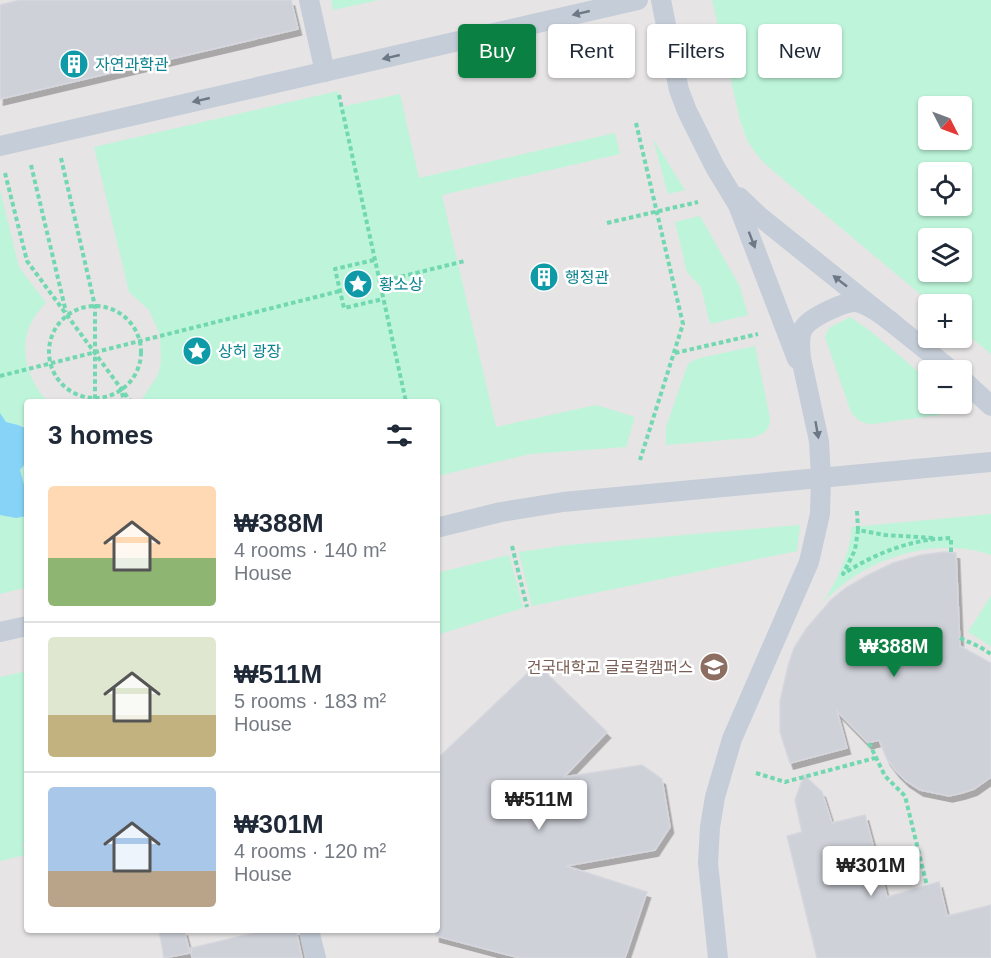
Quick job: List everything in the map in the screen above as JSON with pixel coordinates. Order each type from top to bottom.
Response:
[{"type":"lane","points":[[309,0],[325,72]]},
{"type":"lane","points":[[0,146],[638,0]]},
{"type":"lane","points":[[661,0],[679,90],[714,167],[729,187],[759,216],[939,360]]},
{"type":"lane","points":[[729,187],[745,221],[807,384]]},
{"type":"lane","points":[[718,958],[708,862],[715,797],[732,739],[809,562],[820,514],[819,441],[801,358],[801,339],[806,325],[842,304],[851,302],[870,308],[893,323]]},
{"type":"lane","points":[[972,388],[991,406]]},
{"type":"lane","points":[[440,527],[501,512],[563,502],[991,462]]},
{"type":"lane","points":[[0,632],[24,627]]},
{"type":"lane","points":[[310,933],[316,958]]},
{"type":"path","points":[[338,91],[405,399]]},
{"type":"path","points":[[636,123],[683,324],[640,460]]},
{"type":"path","points":[[60,155],[95,306],[95,399]]},
{"type":"path","points":[[30,161],[67,316]]},
{"type":"path","points":[[3,168],[27,261],[128,399]]},
{"type":"path","points":[[607,223],[698,202]]},
{"type":"path","points":[[374,260],[335,269],[340,291],[344,308],[383,299]]},
{"type":"path","points":[[379,282],[465,261]]},
{"type":"path","points":[[0,376],[340,291]]},
{"type":"path","points":[[92,399],[64,386],[54,373],[49,350],[52,334],[61,321],[84,308],[95,306],[110,309],[126,318],[136,332],[141,350],[134,375],[121,389],[98,399]]},
{"type":"path","points":[[674,353],[759,334]]},
{"type":"path","points":[[121,389],[123,399]]},
{"type":"path","points":[[856,511],[858,530],[855,550],[843,574],[863,561],[888,550],[933,538]]},
{"type":"path","points":[[858,530],[885,535],[951,538],[951,553]]},
{"type":"path","points":[[512,546],[527,607]]},
{"type":"path","points":[[960,638],[991,654]]},
{"type":"path","points":[[869,742],[885,776],[905,796],[927,886]]},
{"type":"path","points":[[756,773],[785,782],[875,758]]},
{"type":"shaded area","name":"건국대학교 글로컬캠퍼스","points":[[0,0],[991,0],[991,958],[0,958]]},
{"type":"green space","points":[[331,0],[379,0],[333,10]]},
{"type":"green space","points":[[712,0],[991,0],[991,354],[972,338],[972,294],[920,294],[764,163],[747,140],[730,78],[746,78],[746,24],[718,24]]},
{"type":"green space","name":"상허 광장","points":[[338,91],[341,107],[400,94],[419,178],[615,133],[620,154],[442,195],[496,427],[596,405],[635,417],[626,447],[530,454],[440,475],[440,399],[142,399],[158,375],[161,362],[160,335],[149,310],[129,292],[94,147]]},
{"type":"green space","points":[[653,139],[685,190],[668,194]]},
{"type":"green space","points":[[0,190],[19,267],[46,303],[36,314],[26,339],[27,366],[46,399],[24,399],[24,588],[0,594]]},
{"type":"green space","points":[[700,216],[740,287],[748,315],[710,324],[701,287],[687,272],[675,222]]},
{"type":"green space","points":[[850,317],[869,330],[918,372],[918,414],[942,414],[873,424],[855,417],[851,412],[825,337],[829,328]]},
{"type":"green space","points":[[755,346],[770,418],[767,430],[749,438],[666,445],[666,427],[688,364],[696,359]]},
{"type":"green space","points":[[991,514],[991,555],[947,548],[901,555],[858,574],[839,587],[823,603],[842,566],[852,527]]},
{"type":"green space","points":[[800,525],[797,551],[532,606],[519,552],[568,545]]},
{"type":"green space","points":[[509,555],[523,608],[440,634],[440,572]]},
{"type":"green space","points":[[991,596],[991,646],[968,632]]},
{"type":"green space","points":[[24,672],[24,843],[22,843],[24,855],[0,861],[0,677]]},
{"type":"water","points":[[0,413],[6,422],[24,428],[24,465],[20,470],[24,485],[24,517],[16,518],[0,515]]},
{"type":"building","name":"자연과학관","points":[[20,0],[291,0],[298,29],[0,99],[0,5]]},
{"type":"building","points":[[956,553],[960,646],[991,663],[991,777],[974,789],[949,796],[920,790],[896,771],[887,759],[879,740],[868,743],[837,711],[847,748],[790,763],[780,732],[780,701],[794,648],[806,629],[831,600],[847,587],[868,575],[893,563],[921,555]]},
{"type":"building","points":[[537,664],[607,732],[564,777],[642,765],[662,779],[670,827],[655,850],[566,866],[647,892],[625,958],[520,958],[436,936],[436,933],[440,933],[440,756]]},
{"type":"building","points":[[804,775],[822,792],[832,823],[865,815],[887,897],[939,882],[947,916],[991,905],[991,958],[817,958],[787,836],[802,832],[795,800]]},
{"type":"building","points":[[160,933],[185,933],[190,953],[164,958]]},
{"type":"building","points":[[254,933],[297,933],[302,958],[192,958],[191,948]]},
{"type":"place","name":"자연과학관","points":[[74,64]]},
{"type":"place","name":"행정관","points":[[544,277]]},
{"type":"place","name":"황소상","points":[[358,284]]},
{"type":"place","name":"상허 광장","points":[[197,351]]},
{"type":"place","name":"건국대학교 글로컬캠퍼스","points":[[714,667]]}]
